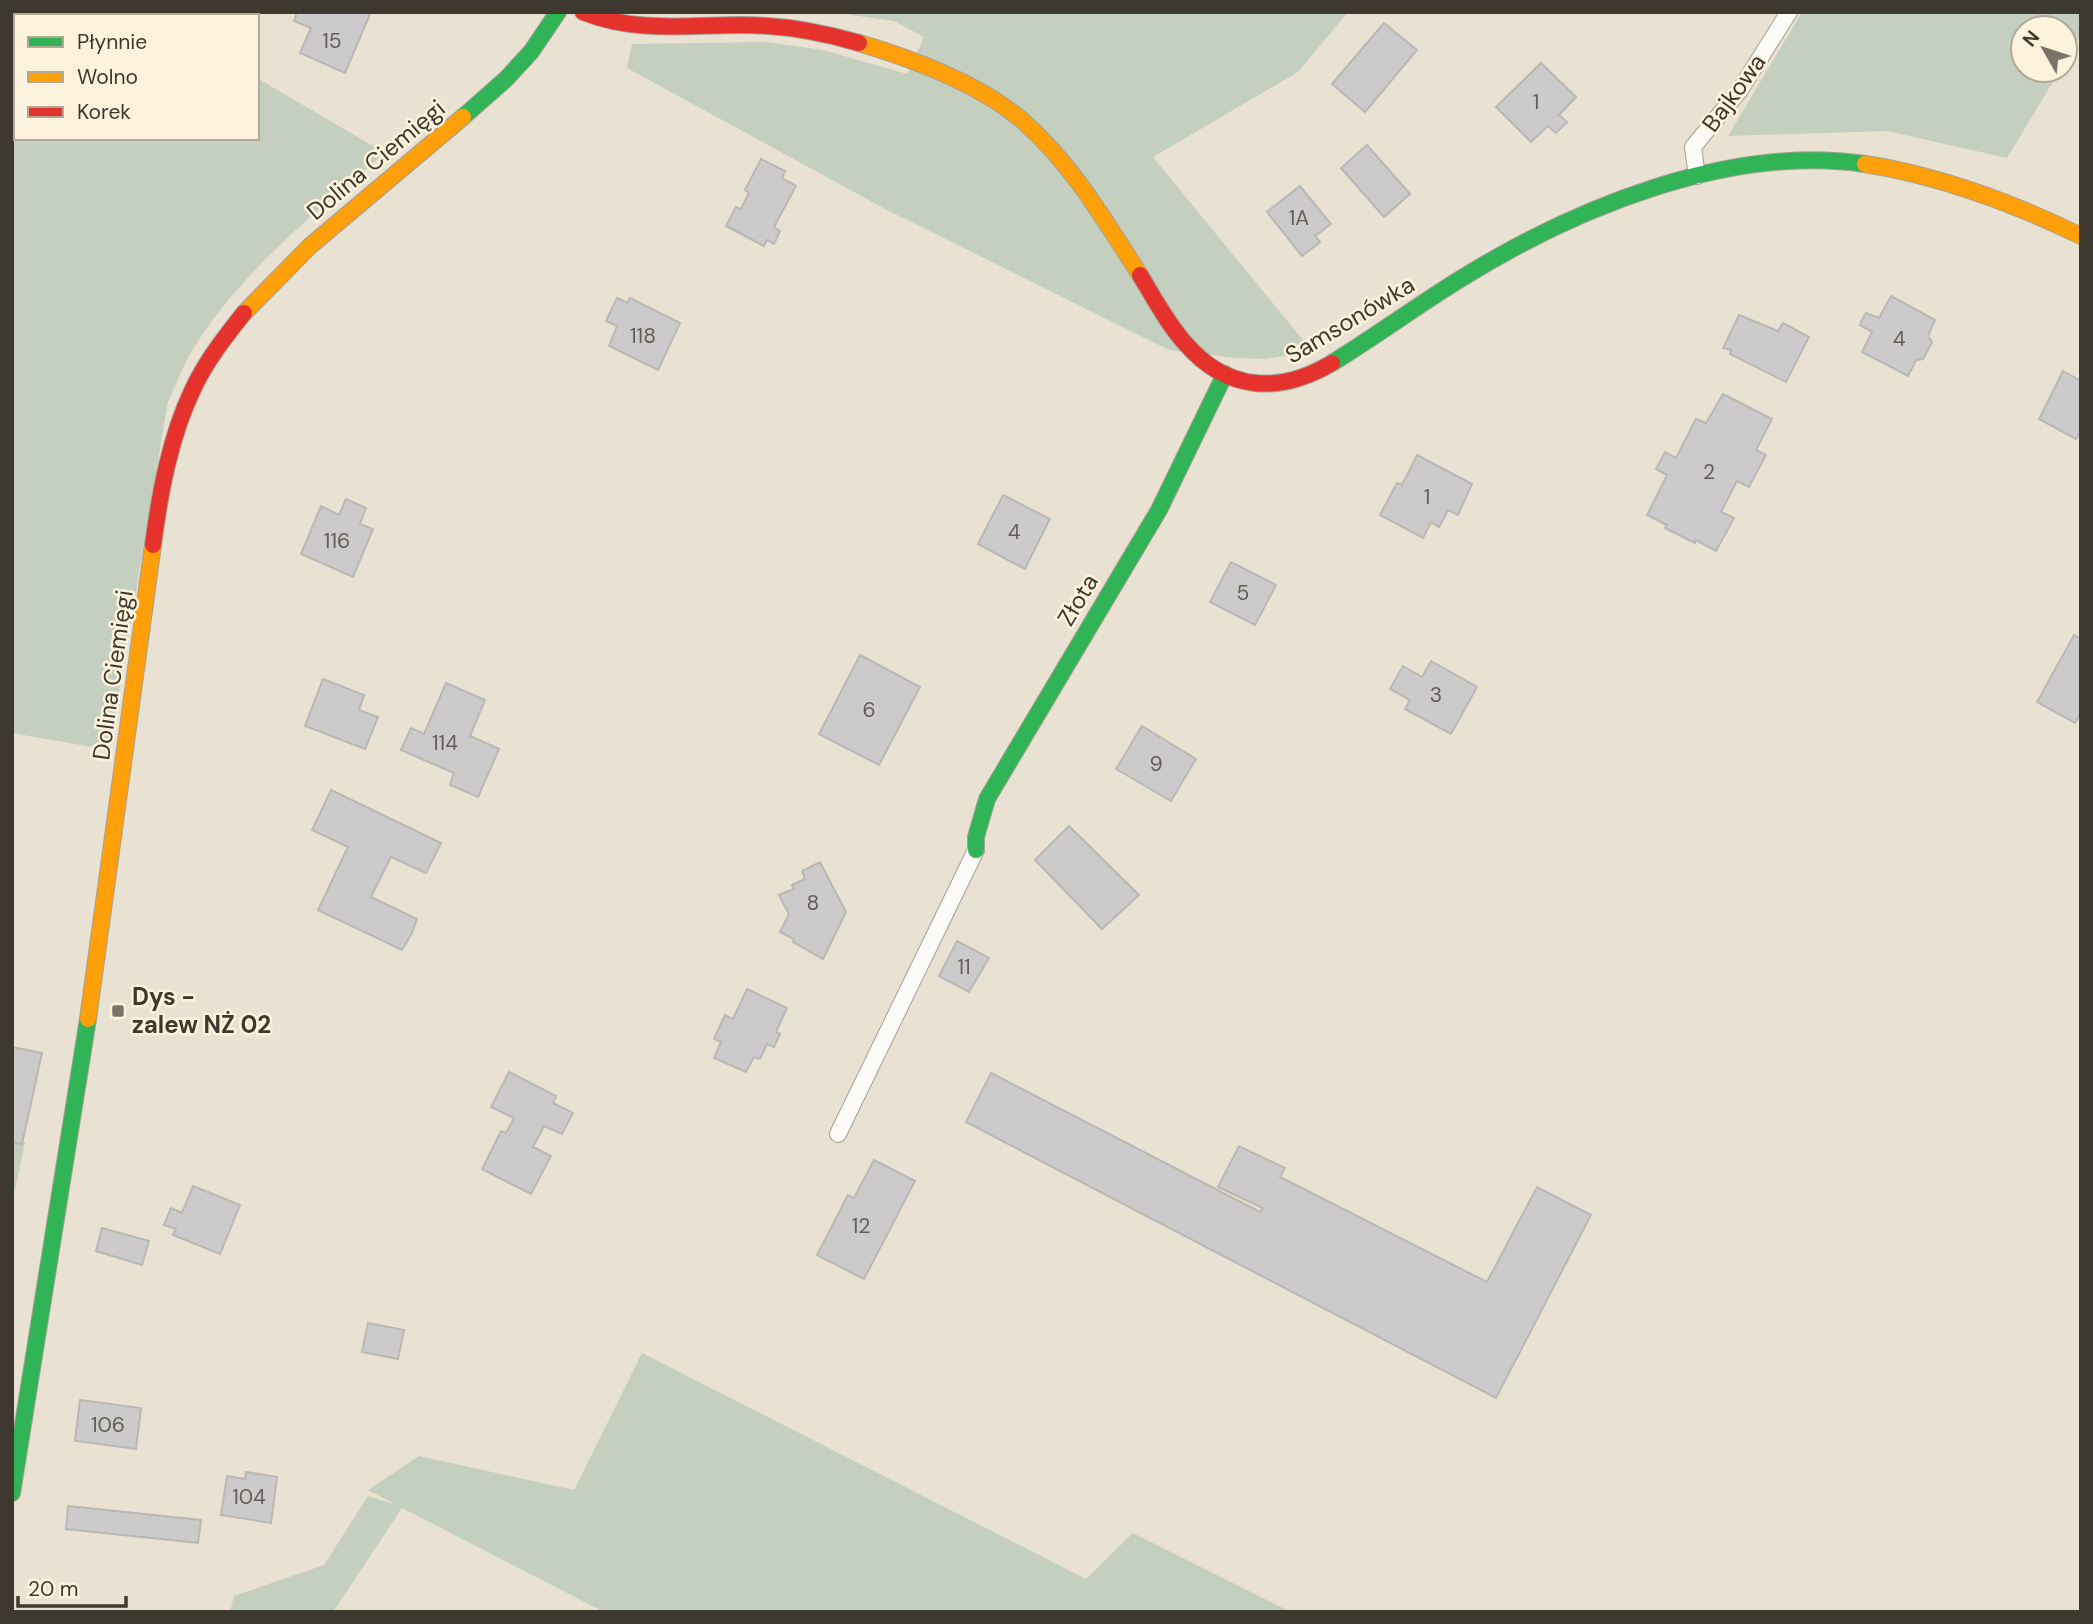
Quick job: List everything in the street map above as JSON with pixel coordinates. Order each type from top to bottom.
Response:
[{"type":"street","name":"Dolina Ciemięgi","points":[[12,1493],[90,1005],[159,501],[178,426],[205,368],[262,293],[304,250],[506,79],[531,52],[558,12]]},
{"type":"street","name":"Samsonówka","points":[[583,12],[602,21],[624,25],[749,25],[809,30],[896,53],[996,101],[1023,121],[1064,165],[1182,339],[1202,360],[1225,374],[1251,384],[1274,386],[1302,379],[1339,359],[1458,280],[1519,245],[1608,203],[1740,166],[1787,161],[1851,163],[1895,169],[1947,181],[1997,198],[2040,215],[2081,236]]},
{"type":"street","name":"Złota","points":[[976,850],[976,837],[987,799],[1159,510],[1225,374]]},
{"type":"lane","name":"Bajkowa","points":[[1697,176],[1693,147],[1740,90],[1789,12]]},
{"type":"lane","points":[[838,1133],[976,850]]},
{"type":"green space","points":[[12,12],[144,12],[147,14],[14,14],[14,140],[259,140],[259,79],[385,153],[307,220],[257,268],[212,320],[183,368],[168,402],[109,750],[12,733]]},
{"type":"green space","points":[[830,12],[1348,12],[1298,72],[1153,157],[1312,351],[1265,359],[1169,350],[887,210],[627,68],[632,44],[766,42],[823,50],[907,74],[924,37],[894,21]]},
{"type":"green space","points":[[1802,12],[2081,12],[2079,38],[2079,14],[2009,14],[2009,84],[2052,84],[2007,158],[1887,131],[1728,136]]},
{"type":"green space","points":[[12,1140],[25,1142],[12,1205]]},
{"type":"green space","points":[[642,1353],[1086,1579],[1133,1533],[1291,1612],[604,1612],[402,1508],[333,1612],[230,1612],[234,1596],[324,1565],[368,1496],[396,1505],[368,1490],[419,1456],[574,1490]]},
{"type":"building","points":[[297,12],[371,12],[345,73],[300,53],[311,28],[294,21]]},
{"type":"building","points":[[1384,23],[1417,50],[1365,112],[1332,84]]},
{"type":"building","points":[[1541,63],[1576,97],[1559,115],[1567,122],[1556,133],[1548,126],[1531,142],[1496,107]]},
{"type":"building","points":[[1367,145],[1410,194],[1384,217],[1341,168]]},
{"type":"building","points":[[761,159],[785,171],[782,178],[796,186],[774,227],[780,231],[774,244],[767,240],[764,246],[726,226],[736,207],[741,209],[749,193],[745,190]]},
{"type":"building","points":[[1300,186],[1331,224],[1315,236],[1320,242],[1302,256],[1267,212]]},
{"type":"building","points":[[1891,296],[1935,320],[1928,336],[1932,342],[1923,359],[1916,360],[1908,376],[1862,352],[1872,332],[1860,325],[1862,320],[1866,313],[1879,318]]},
{"type":"building","points":[[617,298],[627,303],[630,298],[680,323],[658,370],[609,346],[617,326],[606,321]]},
{"type":"building","points":[[1739,315],[1778,331],[1783,323],[1809,337],[1786,382],[1723,348]]},
{"type":"building","points":[[2063,371],[2081,381],[2081,431],[2076,439],[2039,419]]},
{"type":"building","points":[[1723,394],[1772,419],[1756,450],[1766,455],[1749,487],[1737,481],[1721,512],[1734,518],[1716,551],[1665,528],[1667,525],[1647,515],[1667,475],[1656,469],[1665,452],[1676,458],[1696,419],[1706,423]]},
{"type":"building","points":[[1417,455],[1472,484],[1458,515],[1448,510],[1439,527],[1431,522],[1423,538],[1380,515],[1397,483],[1402,485]]},
{"type":"building","points":[[1003,495],[1050,519],[1025,569],[978,544]]},
{"type":"building","points":[[346,499],[366,508],[360,524],[373,529],[353,577],[301,554],[321,506],[339,515]]},
{"type":"building","points":[[1231,562],[1276,585],[1255,625],[1210,602]]},
{"type":"building","points":[[2074,635],[2081,639],[2081,712],[2075,723],[2037,702]]},
{"type":"building","points":[[860,655],[920,687],[879,765],[819,734]]},
{"type":"building","points":[[1431,661],[1477,687],[1451,734],[1405,709],[1410,700],[1390,689],[1403,666],[1422,677]]},
{"type":"building","points":[[323,679],[364,695],[359,710],[378,717],[365,749],[305,726]]},
{"type":"building","points":[[446,683],[485,700],[470,736],[499,749],[478,797],[450,785],[454,773],[401,750],[411,728],[424,734]]},
{"type":"building","points":[[1142,726],[1196,759],[1171,801],[1116,769]]},
{"type":"building","points":[[331,790],[441,843],[426,873],[391,857],[371,897],[417,919],[402,950],[318,910],[348,847],[312,830]]},
{"type":"building","points":[[1069,826],[1139,895],[1102,929],[1035,860]]},
{"type":"building","points":[[820,862],[846,912],[823,959],[780,932],[789,914],[779,895],[794,889],[792,885],[805,879],[802,871]]},
{"type":"building","points":[[957,941],[989,958],[969,992],[939,976]]},
{"type":"building","points":[[747,989],[787,1008],[776,1032],[780,1034],[774,1047],[767,1044],[760,1059],[754,1057],[746,1072],[714,1058],[721,1042],[714,1039],[725,1015],[733,1019]]},
{"type":"building","points":[[12,1047],[42,1053],[22,1144],[12,1142]]},
{"type":"building","points":[[509,1072],[556,1096],[553,1103],[573,1113],[562,1134],[544,1126],[533,1147],[551,1156],[531,1194],[482,1169],[501,1131],[506,1133],[514,1118],[491,1107]]},
{"type":"building","points":[[991,1073],[1260,1212],[1263,1208],[1218,1187],[1239,1146],[1285,1168],[1280,1177],[1487,1282],[1537,1187],[1591,1215],[1496,1398],[966,1122]]},
{"type":"building","points":[[874,1160],[915,1181],[864,1279],[817,1255],[848,1195],[854,1198]]},
{"type":"building","points":[[193,1186],[240,1205],[220,1254],[173,1235],[176,1229],[164,1225],[171,1208],[182,1213]]},
{"type":"building","points":[[102,1228],[149,1241],[142,1265],[96,1251]]},
{"type":"building","points":[[368,1323],[404,1330],[398,1359],[362,1352]]},
{"type":"building","points":[[80,1400],[141,1408],[136,1449],[75,1441]]},
{"type":"building","points":[[246,1472],[277,1477],[271,1523],[221,1515],[227,1476],[245,1479]]},
{"type":"building","points":[[68,1506],[201,1520],[198,1543],[66,1529]]},
{"type":"traffic: fast","points":[[463,117],[506,79],[531,52],[558,12]]},
{"type":"traffic: fast","points":[[1332,363],[1506,252],[1604,206],[1655,187],[1708,173],[1761,164],[1814,160],[1865,164]]},
{"type":"traffic: fast","points":[[976,850],[976,837],[987,799],[1159,510],[1225,374]]},
{"type":"traffic: fast","points":[[12,1493],[88,1019]]},
{"type":"traffic: slow","points":[[859,43],[945,74],[987,95],[1023,121],[1072,174],[1140,275]]},
{"type":"traffic: slow","points":[[244,313],[310,246],[463,117]]},
{"type":"traffic: slow","points":[[1865,164],[1948,183],[2028,212],[2081,236]]},
{"type":"traffic: slow","points":[[88,1019],[153,545]]},
{"type":"traffic: jam","points":[[583,12],[603,19],[642,25],[757,25],[787,28],[859,43]]},
{"type":"traffic: jam","points":[[1140,275],[1178,335],[1201,359],[1218,371],[1236,379],[1274,383],[1293,380],[1332,363]]},
{"type":"traffic: jam","points":[[153,545],[167,465],[185,407],[210,359],[244,313]]},
{"type":"place","name":"Dys - zalew NŻ 02","points":[[118,1011]]}]
